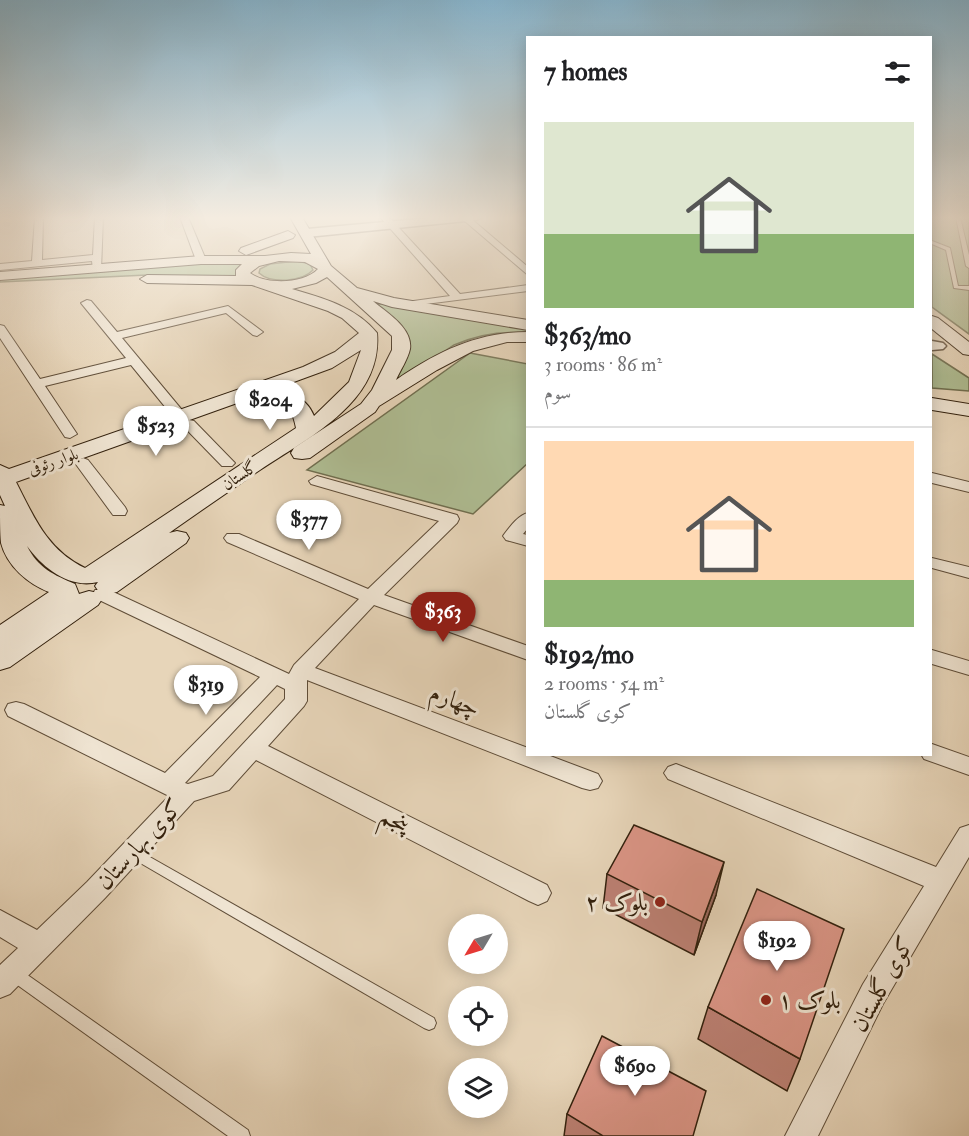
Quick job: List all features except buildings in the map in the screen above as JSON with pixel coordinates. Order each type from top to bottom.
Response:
[{"type":"main road","points":[[0,276],[45,270]]},
{"type":"main road","points":[[243,270],[242,274],[256,283],[345,313],[359,322],[369,333]]},
{"type":"main road","points":[[0,285],[140,278],[298,283],[318,277],[323,270]]},
{"type":"main road","name":"گلستان","points":[[0,638],[86,588],[368,408],[392,372],[401,350],[400,336],[392,326],[345,288],[328,270]]},
{"type":"main road","points":[[345,288],[406,305],[526,325]]},
{"type":"main road","points":[[932,321],[969,350]]},
{"type":"main road","name":"گلستان","points":[[0,660],[86,588],[307,429],[340,402],[357,384],[365,368],[370,342],[369,333]]},
{"type":"main road","name":"بلوار رئوفی","points":[[3,482],[83,463],[328,364],[357,346],[369,333]]},
{"type":"main road","points":[[368,408],[458,349],[484,340],[512,336],[526,337]]},
{"type":"main road","points":[[934,344],[969,367]]},
{"type":"main road","points":[[932,392],[969,396]]},
{"type":"main road","name":"بلوار رئوفی","points":[[3,482],[185,420],[259,400],[276,398],[297,404],[302,410],[307,429]]},
{"type":"main road","points":[[932,404],[969,410]]},
{"type":"main road","points":[[3,482],[42,551],[86,588]]},
{"type":"main road","points":[[0,512],[19,554],[30,570],[40,579],[86,588]]},
{"type":"street","points":[[432,270],[457,297]]},
{"type":"street","points":[[406,305],[526,288]]},
{"type":"street","points":[[87,303],[185,420],[227,463]]},
{"type":"street","points":[[114,336],[228,309],[257,332]]},
{"type":"street","points":[[0,329],[70,434]]},
{"type":"street","points":[[36,384],[134,360]]},
{"type":"street","points":[[83,463],[119,511]]},
{"type":"street","points":[[932,478],[969,488]]},
{"type":"street","name":"کوی بهارستان","points":[[177,789],[221,783],[296,701],[298,677],[371,597],[450,519],[317,481]]},
{"type":"street","points":[[520,539],[526,523]]},
{"type":"street","points":[[233,538],[371,597],[526,652]]},
{"type":"street","points":[[932,563],[969,573]]},
{"type":"street","points":[[86,588],[273,676],[298,677]]},
{"type":"street","points":[[932,657],[969,668]]},
{"type":"street","name":"کوی بهارستان","points":[[6,978],[131,852],[177,789],[273,676]]},
{"type":"street","name":"چهارم","points":[[298,677],[590,781]]},
{"type":"street","points":[[16,710],[177,789]]},
{"type":"street","name":"پنجم","points":[[252,748],[538,893]]},
{"type":"street","points":[[932,753],[969,766]]},
{"type":"street","points":[[676,773],[941,881]]},
{"type":"street","name":"کوی گلستان","points":[[801,1136],[873,994],[969,835]]},
{"type":"street","points":[[0,922],[39,946]]},
{"type":"lane","points":[[952,270],[956,287],[969,288]]},
{"type":"lane","points":[[131,852],[429,1023]]},
{"type":"lane","points":[[6,978],[242,1136]]},
{"type":"green space","points":[[84,270],[241,270],[235,279],[147,275],[0,282],[0,278]]},
{"type":"green space","points":[[260,270],[313,270],[302,277],[286,280],[271,279],[259,273]]},
{"type":"green space","points":[[932,270],[969,270],[969,334],[932,307]]},
{"type":"green space","points":[[386,303],[526,328],[526,334],[491,334],[454,345],[387,390],[405,354],[376,305]]},
{"type":"green space","points":[[470,353],[526,364],[526,465],[473,514],[307,470]]},
{"type":"green space","points":[[932,354],[969,378],[969,391],[932,388]]},
{"type":"place","name":"بلوک ۲","points":[[660,902]]},
{"type":"place","name":"بلوک ۱","points":[[766,1000]]}]
